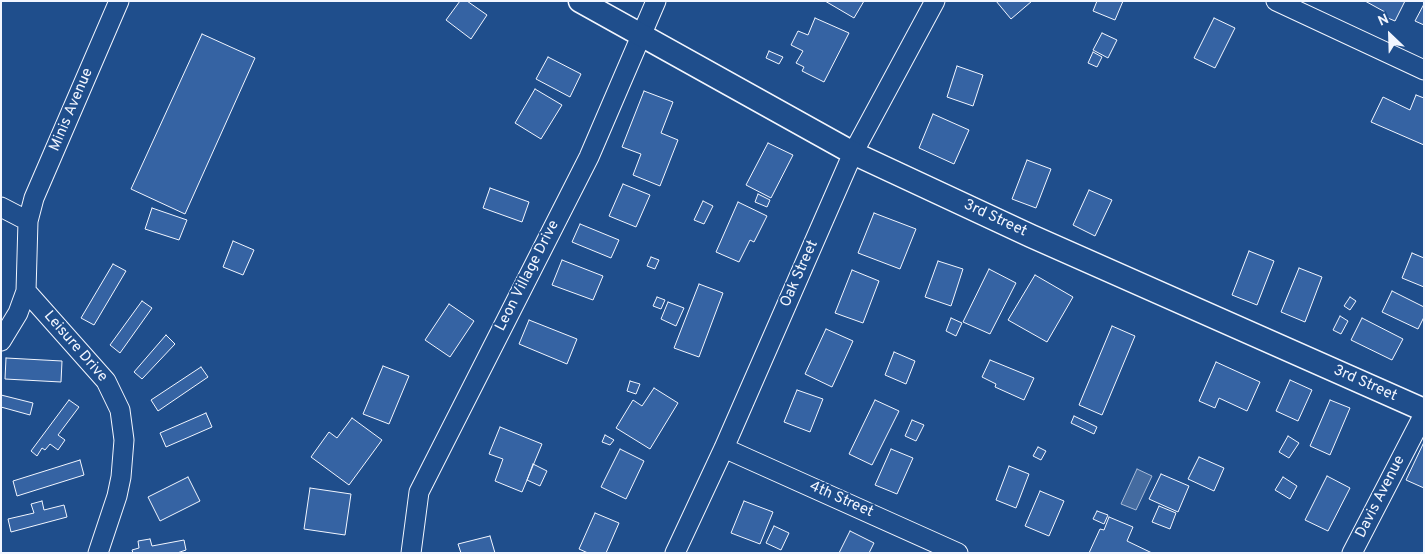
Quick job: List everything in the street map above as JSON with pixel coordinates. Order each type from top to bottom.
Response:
[{"type":"street","name":"Minis Avenue","points":[[28,221],[34,198],[119,1]]},
{"type":"street","name":"3rd Street","points":[[580,1],[853,153],[1031,236],[1424,410]]},
{"type":"street","name":"Leon Village Drive","points":[[411,553],[419,492],[589,157],[656,1]]},
{"type":"street","name":"Oak Street","points":[[675,553],[724,448],[853,153],[935,1]]},
{"type":"street","points":[[1276,1],[1424,70]]},
{"type":"street","points":[[1,207],[28,221]]},
{"type":"street","name":"Leisure Drive","points":[[1,341],[18,313],[26,291],[28,221]]},
{"type":"street","name":"Leisure Drive","points":[[26,291],[106,381],[120,410],[124,440],[121,477],[117,496],[98,553]]},
{"type":"street","name":"Davis Avenue","points":[[1352,553],[1424,414]]},
{"type":"street","name":"4th Street","points":[[724,448],[958,553]]},
{"type":"water","points":[[1137,469],[1152,476],[1136,510],[1121,504]]},
{"type":"building","points":[[460,1],[467,1],[487,15],[471,39],[446,20]]},
{"type":"building","points":[[825,1],[864,1],[854,18]]},
{"type":"building","points":[[996,1],[1032,1],[1011,19]]},
{"type":"building","points":[[1097,1],[1123,1],[1115,20],[1093,11]]},
{"type":"building","points":[[1365,1],[1405,1],[1395,21],[1383,16],[1385,12]]},
{"type":"building","points":[[1424,4],[1424,25],[1415,21]]},
{"type":"building","points":[[815,18],[849,33],[824,82],[802,71],[804,67],[796,63],[803,51],[791,45],[798,31],[808,35]]},
{"type":"building","points":[[1214,18],[1235,28],[1215,68],[1194,58]]},
{"type":"building","points":[[1102,33],[1117,40],[1108,58],[1093,50]]},
{"type":"building","points":[[202,34],[255,58],[185,214],[131,189]]},
{"type":"building","points":[[769,51],[783,57],[779,64],[766,58]]},
{"type":"building","points":[[1093,52],[1102,57],[1097,67],[1088,63]]},
{"type":"building","points":[[548,57],[581,74],[570,97],[536,79]]},
{"type":"building","points":[[957,66],[983,75],[973,106],[947,97]]},
{"type":"building","points":[[535,89],[562,105],[541,139],[515,123]]},
{"type":"building","points":[[644,91],[673,102],[661,133],[678,140],[660,186],[633,175],[641,154],[622,147]]},
{"type":"building","points":[[1416,95],[1424,98],[1424,145],[1371,122],[1383,97],[1410,110]]},
{"type":"building","points":[[933,114],[969,130],[954,164],[919,148]]},
{"type":"building","points":[[768,143],[793,155],[771,198],[746,185]]},
{"type":"building","points":[[1027,160],[1051,169],[1036,208],[1012,199]]},
{"type":"building","points":[[623,184],[650,195],[636,227],[609,216]]},
{"type":"building","points":[[490,188],[529,202],[522,222],[483,208]]},
{"type":"building","points":[[1089,190],[1112,200],[1095,236],[1073,225]]},
{"type":"building","points":[[758,194],[770,200],[767,207],[755,202]]},
{"type":"building","points":[[703,201],[713,206],[704,224],[694,220]]},
{"type":"building","points":[[738,202],[767,216],[754,242],[750,240],[739,262],[716,252]]},
{"type":"building","points":[[152,208],[187,220],[179,240],[145,229]]},
{"type":"building","points":[[874,213],[916,229],[900,269],[858,253]]},
{"type":"building","points":[[580,224],[619,240],[611,258],[572,242]]},
{"type":"building","points":[[233,241],[254,250],[243,275],[223,267]]},
{"type":"building","points":[[1249,251],[1274,261],[1257,305],[1232,295]]},
{"type":"building","points":[[1412,253],[1424,258],[1424,287],[1402,278]]},
{"type":"building","points":[[651,257],[659,260],[655,269],[647,266]]},
{"type":"building","points":[[562,260],[603,276],[593,300],[552,285]]},
{"type":"building","points":[[938,261],[963,269],[951,306],[925,297]]},
{"type":"building","points":[[113,264],[126,271],[94,325],[81,318]]},
{"type":"building","points":[[1299,268],[1322,277],[1305,322],[1281,312]]},
{"type":"building","points":[[989,269],[1016,283],[990,334],[963,322]]},
{"type":"building","points":[[852,270],[879,281],[863,323],[835,313]]},
{"type":"building","points":[[1035,275],[1073,297],[1047,342],[1008,320]]},
{"type":"building","points":[[699,284],[723,293],[699,357],[674,348]]},
{"type":"building","points":[[1392,291],[1424,307],[1424,317],[1418,329],[1382,312]]},
{"type":"building","points":[[657,297],[665,300],[661,309],[653,306]]},
{"type":"building","points":[[1350,297],[1356,301],[1350,310],[1344,306]]},
{"type":"building","points":[[142,301],[152,308],[120,353],[110,345]]},
{"type":"building","points":[[668,302],[684,308],[676,326],[661,319]]},
{"type":"building","points":[[449,304],[474,321],[450,357],[425,340]]},
{"type":"building","points":[[1340,316],[1348,321],[1341,334],[1333,330]]},
{"type":"building","points":[[951,318],[962,323],[956,336],[946,331]]},
{"type":"building","points":[[1362,318],[1403,339],[1392,360],[1351,340]]},
{"type":"building","points":[[529,320],[577,339],[567,364],[519,344]]},
{"type":"building","points":[[1112,326],[1135,336],[1102,415],[1079,405]]},
{"type":"building","points":[[826,329],[853,341],[832,387],[805,374]]},
{"type":"building","points":[[166,335],[175,344],[142,379],[134,372]]},
{"type":"building","points":[[894,352],[915,361],[906,384],[885,375]]},
{"type":"building","points":[[6,358],[62,361],[61,382],[5,379]]},
{"type":"building","points":[[990,360],[1034,378],[1024,400],[995,387],[996,384],[982,377]]},
{"type":"building","points":[[1216,362],[1260,382],[1247,411],[1219,398],[1215,408],[1199,401]]},
{"type":"building","points":[[383,366],[409,376],[389,424],[363,414]]},
{"type":"building","points":[[201,367],[208,377],[158,411],[151,400]]},
{"type":"building","points":[[1290,380],[1312,390],[1298,421],[1276,411]]},
{"type":"building","points":[[630,381],[640,384],[636,394],[627,391]]},
{"type":"building","points":[[654,388],[678,403],[650,449],[616,428],[633,400],[642,406]]},
{"type":"building","points":[[797,390],[823,399],[810,432],[784,422]]},
{"type":"building","points":[[1,395],[33,403],[30,415],[1,407]]},
{"type":"building","points":[[69,400],[79,407],[58,435],[65,440],[58,450],[50,444],[45,450],[42,448],[37,456],[31,451]]},
{"type":"building","points":[[875,400],[899,411],[872,465],[849,454]]},
{"type":"building","points":[[1330,400],[1350,408],[1330,455],[1310,446]]},
{"type":"building","points":[[206,413],[212,427],[166,447],[160,433]]},
{"type":"building","points":[[1074,416],[1097,427],[1094,434],[1071,423]]},
{"type":"building","points":[[352,418],[382,440],[349,485],[311,457],[329,432],[337,438]]},
{"type":"building","points":[[912,420],[924,425],[916,441],[905,436]]},
{"type":"building","points":[[500,427],[542,444],[522,492],[495,481],[503,459],[489,454]]},
{"type":"building","points":[[605,435],[614,440],[610,445],[602,442]]},
{"type":"building","points":[[1288,436],[1299,443],[1289,458],[1279,452]]},
{"type":"building","points":[[1424,442],[1424,488],[1406,480]]},
{"type":"building","points":[[1038,447],[1046,451],[1041,460],[1033,456]]},
{"type":"building","points":[[620,449],[644,461],[626,499],[601,487]]},
{"type":"building","points":[[891,449],[913,458],[897,494],[875,485]]},
{"type":"building","points":[[1199,457],[1224,468],[1214,491],[1188,479]]},
{"type":"building","points":[[80,460],[84,475],[17,496],[13,481]]},
{"type":"building","points":[[533,464],[547,471],[540,486],[527,480]]},
{"type":"building","points":[[1009,466],[1029,474],[1016,508],[996,500]]},
{"type":"building","points":[[1161,474],[1189,486],[1178,512],[1149,499]]},
{"type":"building","points":[[1327,476],[1350,488],[1328,531],[1305,520]]},
{"type":"building","points":[[188,477],[200,501],[160,521],[148,497]]},
{"type":"building","points":[[1283,477],[1297,486],[1290,499],[1275,490]]},
{"type":"building","points":[[310,488],[351,494],[345,535],[304,529]]},
{"type":"building","points":[[1040,491],[1064,501],[1049,536],[1025,526]]},
{"type":"building","points":[[42,501],[44,510],[64,505],[67,517],[11,532],[8,519],[34,513],[31,504]]},
{"type":"building","points":[[744,501],[773,512],[760,544],[731,533]]},
{"type":"building","points":[[1159,506],[1176,513],[1170,529],[1152,522]]},
{"type":"building","points":[[1097,511],[1108,515],[1104,524],[1093,519]]},
{"type":"building","points":[[595,513],[619,523],[606,553],[588,553],[579,549]]},
{"type":"building","points":[[1109,517],[1133,527],[1127,541],[1152,553],[1089,553],[1100,529],[1104,530]]},
{"type":"building","points":[[774,526],[789,533],[781,550],[766,543]]},
{"type":"building","points":[[850,531],[874,543],[869,553],[839,553]]},
{"type":"building","points":[[490,536],[495,553],[461,553],[458,544]]},
{"type":"building","points":[[150,539],[152,546],[184,540],[186,550],[177,553],[133,553],[132,550],[139,548],[138,541]]}]
